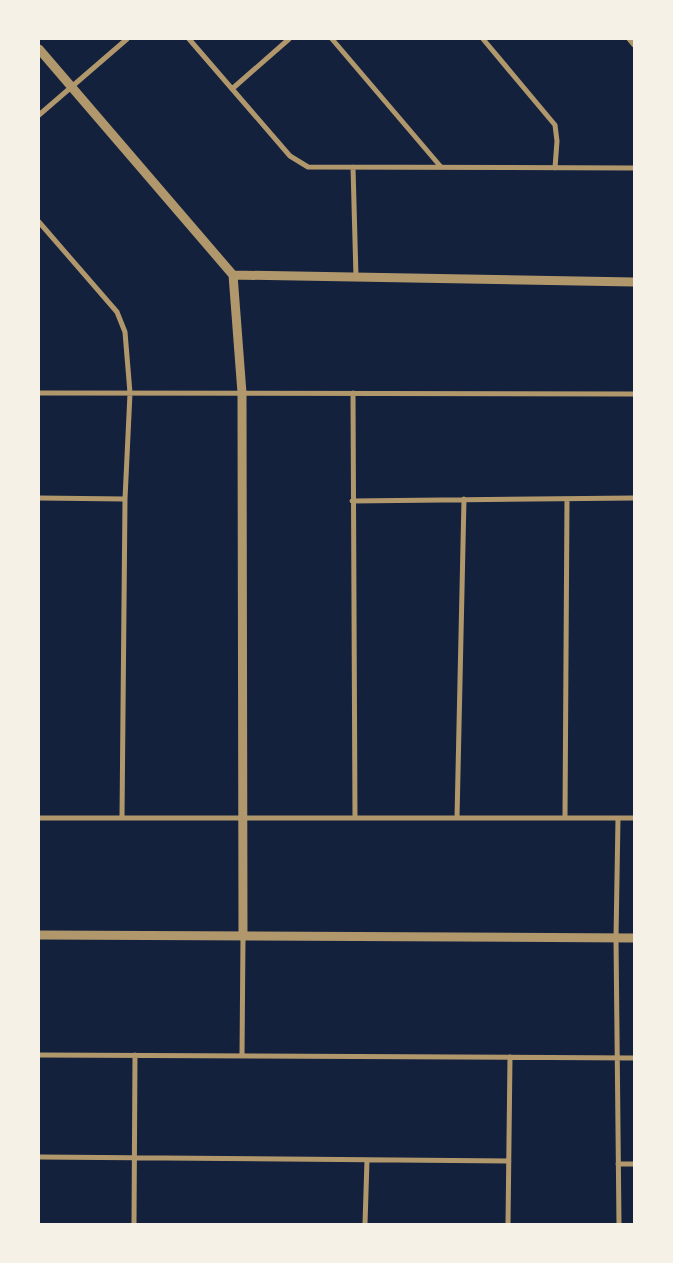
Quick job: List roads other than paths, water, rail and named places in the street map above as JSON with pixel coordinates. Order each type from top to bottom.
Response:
[{"type":"street","points":[[39,115],[127,39]]},
{"type":"street","points":[[189,39],[290,156],[308,167],[634,168]]},
{"type":"street","points":[[232,89],[289,39]]},
{"type":"street","points":[[332,39],[442,167]]},
{"type":"street","points":[[483,39],[556,125],[555,168]]},
{"type":"street","points":[[629,39],[634,45]]},
{"type":"street","points":[[39,49],[233,275],[242,393],[242,1056]]},
{"type":"street","points":[[353,167],[356,277]]},
{"type":"street","points":[[39,222],[117,312],[125,332],[130,393],[125,499],[122,818]]},
{"type":"street","points":[[233,275],[634,282]]},
{"type":"street","points":[[39,393],[634,394]]},
{"type":"street","points":[[353,393],[352,501],[355,818]]},
{"type":"street","points":[[39,498],[125,499]]},
{"type":"street","points":[[352,501],[634,498]]},
{"type":"street","points":[[565,818],[567,499]]},
{"type":"street","points":[[457,818],[464,500]]},
{"type":"street","points":[[39,818],[634,818]]},
{"type":"street","points":[[618,818],[616,938],[619,1224]]},
{"type":"street","points":[[39,935],[634,938]]},
{"type":"street","points":[[39,1055],[634,1058]]},
{"type":"street","points":[[134,1224],[135,1055]]},
{"type":"street","points":[[508,1224],[510,1057]]},
{"type":"street","points":[[39,1157],[509,1161]]},
{"type":"street","points":[[365,1224],[367,1160]]},
{"type":"street","points":[[618,1164],[634,1164]]}]
